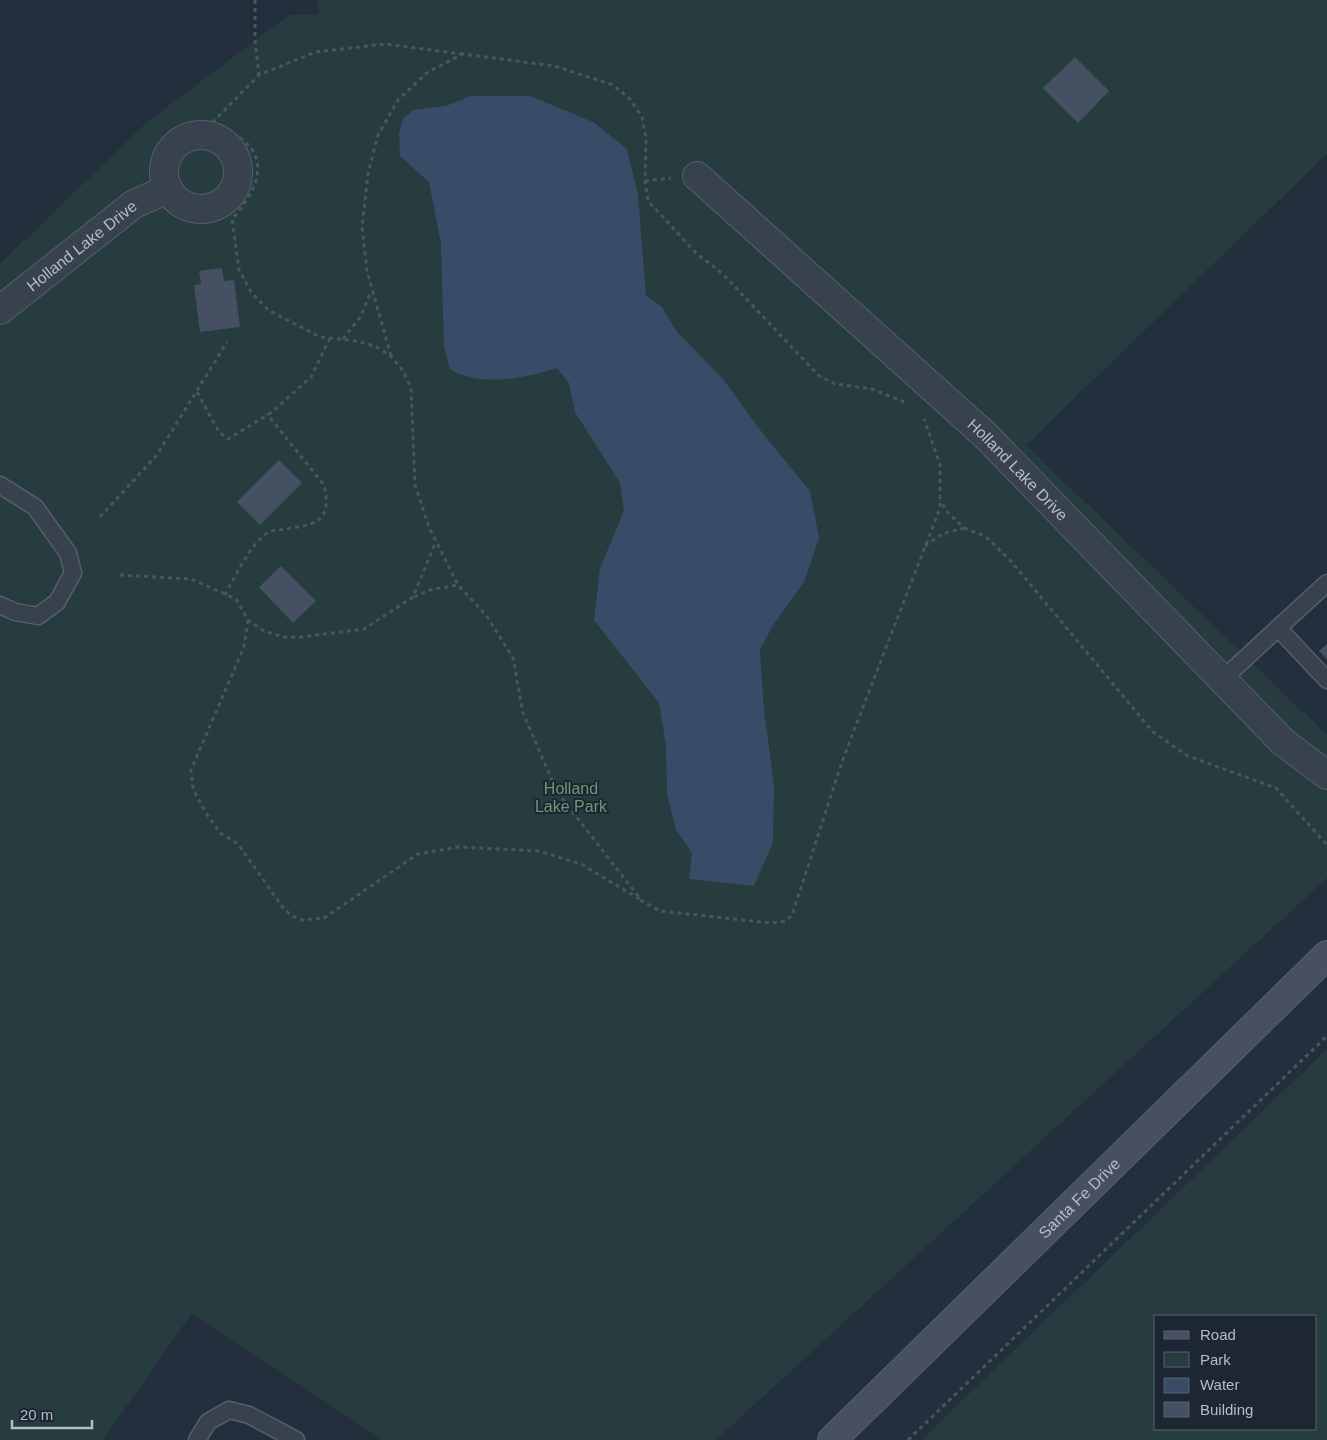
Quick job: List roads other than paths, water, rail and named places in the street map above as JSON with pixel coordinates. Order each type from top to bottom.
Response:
[{"type":"main road","name":"Santa Fe Drive","points":[[832,1440],[1327,955]]},
{"type":"street","name":"Holland Lake Drive","points":[[697,176],[985,435],[1283,742],[1327,775]]},
{"type":"street","name":"Holland Lake Drive","points":[[0,310],[134,204],[168,189]]},
{"type":"lane","points":[[0,486],[35,507],[68,553],[73,573],[57,602],[38,616],[15,612],[0,605]]},
{"type":"lane","points":[[1222,680],[1327,583]]},
{"type":"lane","points":[[1278,628],[1327,680]]},
{"type":"lane","points":[[197,1440],[208,1422],[229,1410],[249,1415],[296,1440]]},
{"type":"water","points":[[471,96],[530,96],[593,122],[627,149],[638,195],[646,296],[662,307],[677,332],[723,379],[764,435],[810,491],[819,538],[804,582],[772,627],[760,650],[764,711],[774,785],[773,842],[754,886],[689,879],[692,853],[676,830],[667,795],[666,745],[659,703],[594,620],[600,568],[624,511],[620,483],[575,412],[569,383],[557,368],[517,378],[488,380],[462,375],[450,369],[444,347],[441,244],[429,182],[400,156],[399,134],[403,119],[413,110],[446,106]]},
{"type":"park label","name":"Holland Lake Park","points":[[571,797]]}]
